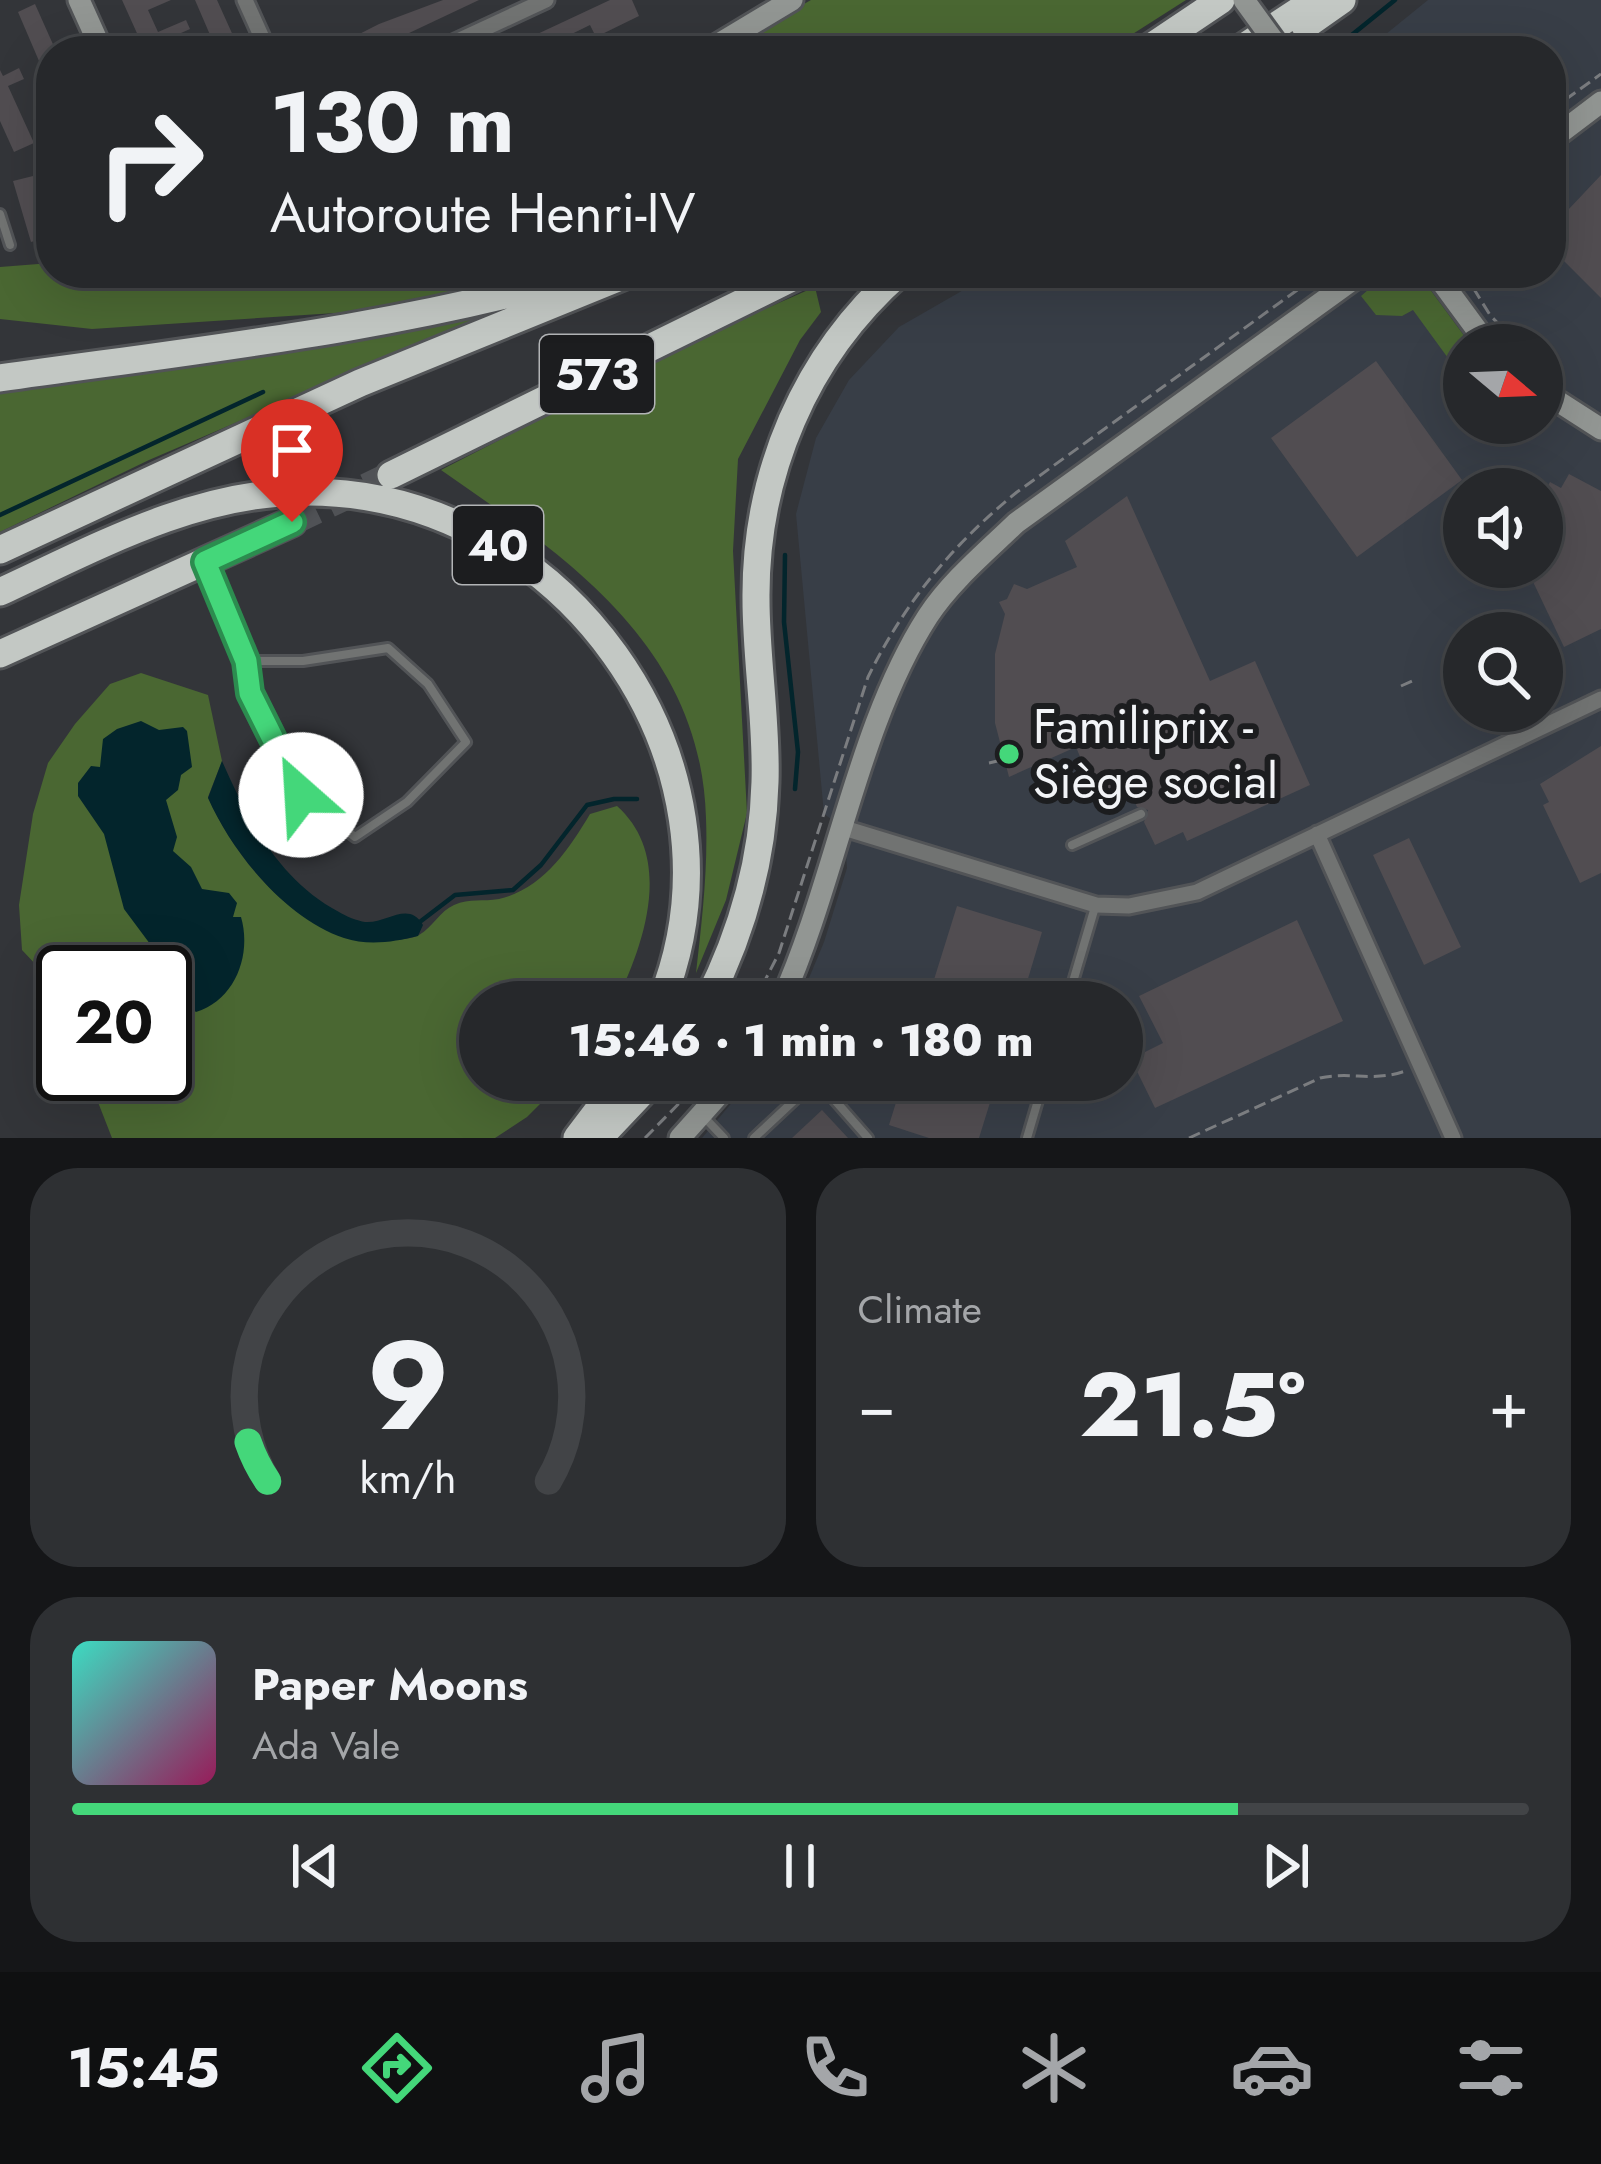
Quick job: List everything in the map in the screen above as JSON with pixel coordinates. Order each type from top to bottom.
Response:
[{"type":"highway","points":[[1167,36],[1221,0]]},
{"type":"highway","points":[[1261,36],[1315,0]]},
{"type":"highway","points":[[1288,36],[1342,0]]},
{"type":"highway","points":[[0,378],[348,328],[523,288]]},
{"type":"highway","name":"573","points":[[0,550],[360,383],[592,288]]},
{"type":"highway","name":"573","points":[[392,475],[772,288]]},
{"type":"highway","points":[[716,981],[746,908],[763,823],[765,741],[756,599],[768,489],[791,418],[827,353],[886,288]]},
{"type":"highway","name":"40","points":[[0,592],[172,517],[247,497],[300,492],[376,498],[475,532],[568,597],[597,628],[643,698],[664,749],[680,816],[684,874],[668,981]]},
{"type":"highway","points":[[0,654],[292,522]]},
{"type":"highway","points":[[577,1138],[605,1101]]},
{"type":"highway","points":[[599,1138],[634,1101]]},
{"type":"street","points":[[80,0],[96,36]]},
{"type":"street","points":[[245,0],[261,36]]},
{"type":"street","points":[[468,36],[546,0]]},
{"type":"street","points":[[732,36],[792,0]]},
{"type":"street","points":[[1244,0],[1270,36]]},
{"type":"street","points":[[1566,129],[1601,102]]},
{"type":"street","points":[[791,981],[886,698],[928,615],[968,568],[1016,524],[1340,288]]},
{"type":"street","points":[[1447,288],[1473,324]]},
{"type":"street","points":[[1563,405],[1601,429]]},
{"type":"street","points":[[844,828],[1096,905],[1129,906],[1197,892],[1601,699]]},
{"type":"street","points":[[1317,834],[1453,1138]]},
{"type":"street","points":[[680,1138],[715,1101]]},
{"type":"lane","points":[[0,214],[10,244]]},
{"type":"lane","points":[[205,562],[246,661],[250,693],[301,795],[355,837],[407,802],[466,742],[428,685],[388,648],[303,661],[246,661]]},
{"type":"lane","points":[[1048,796],[1088,777]]},
{"type":"lane","points":[[1072,845],[1141,814]]},
{"type":"lane","points":[[1073,981],[1096,905]]},
{"type":"lane","points":[[754,1138],[794,1101]]},
{"type":"lane","points":[[835,1101],[868,1138]]},
{"type":"lane","points":[[1027,1138],[1038,1101]]},
{"type":"lane","points":[[703,1115],[724,1138]]},
{"type":"path","points":[[1566,99],[1601,74]]},
{"type":"path","points":[[764,981],[785,934],[868,677],[887,638],[930,574],[975,526],[1017,492],[1300,288]]},
{"type":"path","points":[[1473,288],[1498,324]]},
{"type":"path","points":[[1401,686],[1412,681]]},
{"type":"path","points":[[989,763],[1002,760]]},
{"type":"path","points":[[1189,1138],[1320,1078],[1377,1079],[1420,1065]]},
{"type":"path","points":[[645,1138],[681,1101]]},
{"type":"shaded area","points":[[1428,0],[1601,0],[1601,1138],[702,1138],[733,1101],[1143,1101],[1143,981],[808,981],[847,868],[844,828],[824,814],[796,514],[816,438],[849,380],[899,327],[967,288],[1566,288],[1566,36],[1384,36]]},
{"type":"green space","points":[[811,0],[1186,0],[1130,36],[747,36]]},
{"type":"green space","points":[[36,264],[36,288],[499,288],[467,298],[351,312],[92,329],[0,319],[0,267]]},
{"type":"green space","points":[[815,288],[821,312],[800,340],[738,459],[733,551],[747,813],[726,900],[696,973],[706,818],[698,757],[680,703],[653,656],[619,612],[579,573],[441,470],[694,340]]},
{"type":"green space","points":[[1370,288],[1429,288],[1456,324],[1443,324],[1443,351],[1413,310],[1402,316],[1376,315],[1361,296]]},
{"type":"green space","points":[[475,313],[477,319],[149,460],[0,532],[0,392],[333,344]]},
{"type":"green space","points":[[141,673],[208,695],[222,761],[208,797],[238,850],[281,899],[307,918],[363,940],[410,938],[424,932],[454,905],[499,899],[528,887],[552,867],[590,814],[617,806],[635,827],[649,875],[644,927],[625,981],[459,981],[459,1101],[543,1101],[527,1117],[495,1138],[112,1138],[98,1101],[192,1101],[192,945],[36,945],[36,965],[22,950],[19,905],[33,814],[48,763],[110,684]]},
{"type":"water","points":[[141,721],[159,730],[183,727],[187,731],[192,767],[181,775],[178,790],[166,800],[177,837],[173,851],[191,867],[202,889],[229,893],[237,903],[233,917],[241,917],[244,946],[237,974],[221,997],[196,1012],[192,1009],[192,945],[151,945],[124,909],[104,834],[78,796],[78,783],[91,766],[100,767],[103,739]]},
{"type":"water","points":[[222,761],[268,847],[299,883],[359,921],[411,914],[423,925],[418,936],[381,942],[344,938],[281,899],[246,861],[208,798]]},
{"type":"building","points":[[122,0],[171,0],[148,10],[158,32],[186,20],[190,29],[174,36],[138,36]]},
{"type":"building","points":[[195,0],[217,0],[233,36],[211,36]]},
{"type":"building","points":[[443,0],[479,0],[403,36],[355,36]]},
{"type":"building","points":[[610,0],[632,0],[639,16],[598,36],[590,25],[568,36],[533,36]]},
{"type":"building","points":[[35,4],[49,36],[36,36],[36,54],[18,12]]},
{"type":"building","points":[[19,68],[24,79],[8,86],[34,143],[14,152],[0,121],[0,70],[3,76]]},
{"type":"building","points":[[1601,175],[1601,298],[1566,263],[1566,212]]},
{"type":"building","points":[[33,176],[36,240],[31,242],[13,181]]},
{"type":"building","points":[[1376,361],[1453,468],[1443,468],[1443,494],[1357,557],[1271,438]]},
{"type":"building","points":[[1569,474],[1601,491],[1601,629],[1564,647],[1563,612],[1547,612],[1536,588],[1563,588],[1563,484]]},
{"type":"building","points":[[1127,496],[1210,681],[1255,661],[1310,785],[1187,841],[1183,832],[1155,845],[1144,822],[1148,810],[1137,807],[1128,786],[1099,799],[1092,784],[1096,775],[1085,769],[1076,747],[1009,777],[995,723],[995,654],[1005,614],[999,602],[1007,599],[1014,584],[1027,589],[1077,567],[1065,541]]},
{"type":"building","points":[[1601,746],[1601,873],[1580,883],[1543,805],[1549,802],[1540,784]]},
{"type":"building","points":[[1409,838],[1461,947],[1424,965],[1373,855]]},
{"type":"building","points":[[957,906],[1042,932],[1027,981],[934,981]]},
{"type":"building","points":[[1297,920],[1343,1021],[1155,1108],[1143,1084],[1143,1053],[1163,1043],[1143,1004],[1143,994]]},
{"type":"building","points":[[896,1101],[990,1101],[979,1138],[929,1138],[889,1125]]},
{"type":"building","points":[[822,1110],[848,1138],[792,1138]]},
{"type":"waterway","points":[[1350,36],[1395,0]]},
{"type":"waterway","points":[[0,515],[263,392]]},
{"type":"waterway","points":[[785,555],[784,622],[798,752],[795,789]]},
{"type":"waterway","points":[[421,921],[455,895],[513,890],[541,865],[587,805],[637,799]]},
{"type":"tunnel","points":[[292,522],[391,475]]},
{"type":"place","name":"Familiprix - Siège social","points":[[1009,754]]},
{"type":"route","points":[[292,522],[205,562],[246,661],[250,693],[301,795]]}]
